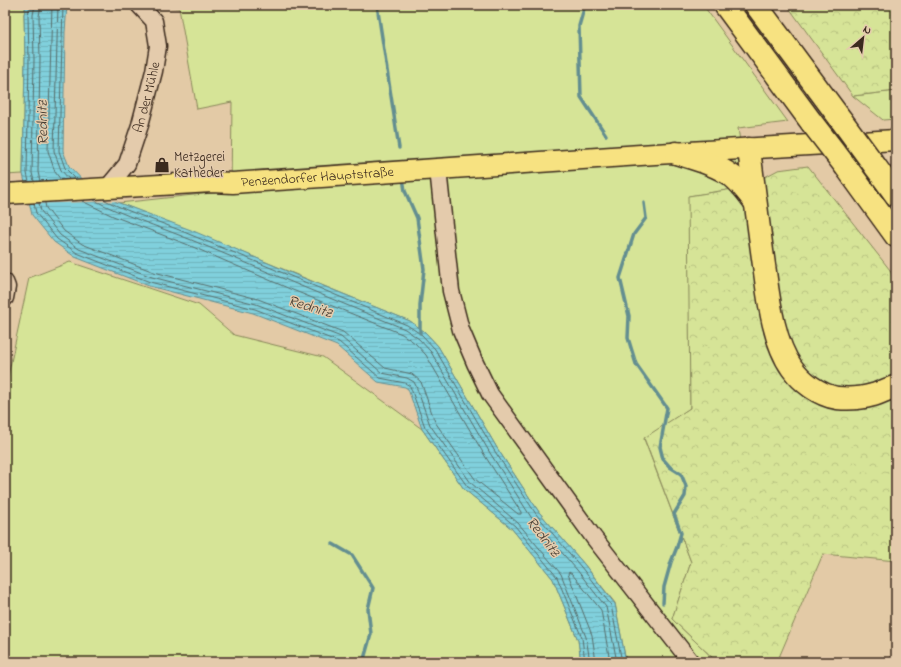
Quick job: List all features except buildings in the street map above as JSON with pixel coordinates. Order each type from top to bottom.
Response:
[{"type":"highway","points":[[725,5],[896,236]]},
{"type":"highway","points":[[756,5],[896,195]]},
{"type":"highway","points":[[749,148],[770,306],[780,345],[792,368],[808,384],[820,392],[837,398],[873,396],[895,385]]},
{"type":"highway","points":[[676,153],[712,165],[732,176],[755,202]]},
{"type":"highway","points":[[878,210],[896,249]]},
{"type":"main road","name":"Penzendorfer Hauptstraße","points":[[12,194],[233,182],[749,148],[896,140]]},
{"type":"street","name":"An der Mühle","points":[[101,188],[127,164],[140,125],[154,71],[158,46],[154,22],[139,5]]},
{"type":"street","points":[[438,168],[452,291],[461,330],[474,363],[490,394],[594,538],[692,662]]},
{"type":"street","points":[[5,282],[5,298]]},
{"type":"green space","points":[[11,5],[26,5],[24,14],[25,59],[23,174],[5,175],[5,34]]},
{"type":"green space","points":[[152,5],[703,5],[788,122],[738,128],[747,187],[689,196],[690,408],[644,439],[691,562],[672,619],[717,662],[626,662],[615,603],[584,564],[539,512],[497,448],[438,346],[425,332],[410,321],[119,203],[231,191],[232,102],[197,109],[179,8]]},
{"type":"green space","points":[[787,5],[896,5],[896,91],[853,96]]},
{"type":"green space","points":[[896,91],[896,119],[883,120],[853,96]]},
{"type":"green space","points":[[808,166],[890,270],[896,287],[896,561],[823,554],[777,662],[717,662],[672,619],[691,562],[644,438],[690,408],[688,196],[746,187],[778,170]]},
{"type":"green space","points":[[70,262],[199,305],[234,335],[323,357],[422,429],[464,489],[512,529],[553,579],[578,640],[581,662],[5,662],[5,390],[29,278]]},
{"type":"water","name":"Rednitz","points":[[26,5],[67,5],[65,32],[63,151],[69,166],[91,189],[119,203],[191,230],[296,275],[410,321],[425,332],[438,346],[497,448],[539,512],[584,564],[615,604],[626,662],[581,662],[578,640],[553,579],[512,529],[464,489],[422,429],[408,389],[405,387],[378,382],[337,346],[253,313],[149,286],[75,257],[54,242],[32,215],[23,174],[25,59],[24,14]]},
{"type":"pier","points":[[85,179],[93,187],[119,201],[28,204],[23,182]]},
{"type":"waterway","points":[[377,5],[399,148]]},
{"type":"waterway","points":[[585,5],[579,26],[581,97],[606,135]]},
{"type":"waterway","points":[[403,178],[405,191],[417,218],[424,269],[420,305],[420,333]]},
{"type":"waterway","points":[[644,203],[646,218],[634,234],[620,278],[629,316],[628,338],[636,364],[667,408],[660,447],[663,459],[670,467],[681,474],[686,486],[685,496],[674,514],[681,533],[664,587],[663,603]]},
{"type":"waterway","points":[[333,544],[352,555],[373,588],[368,609],[371,634],[362,662]]},
{"type":"place","name":"Metzgerei Katheder","points":[[162,165]]}]
